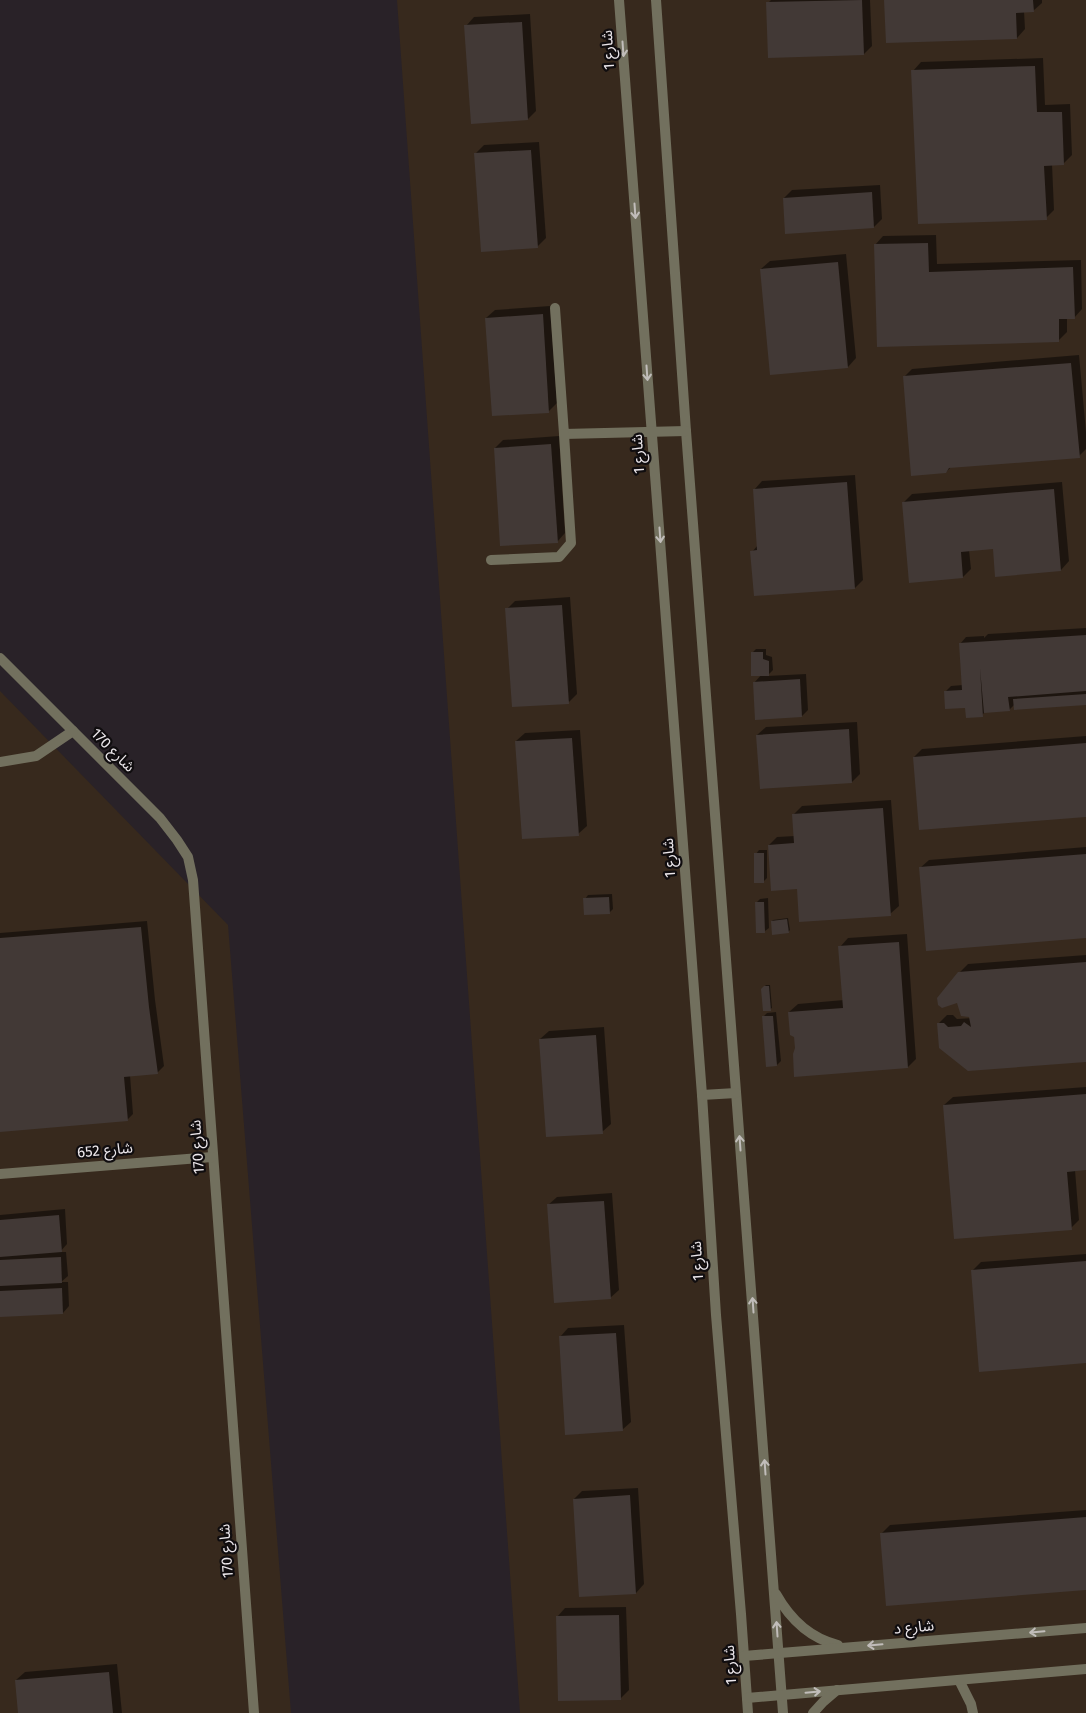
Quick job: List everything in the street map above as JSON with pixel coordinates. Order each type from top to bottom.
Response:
[{"type":"street","name":"شارع 1","points":[[619,0],[702,1095],[717,1325],[748,1713]]},
{"type":"street","points":[[656,0],[686,431],[783,1713]]},
{"type":"street","points":[[491,560],[559,557],[571,543],[555,308]]},
{"type":"street","points":[[564,434],[686,431]]},
{"type":"street","name":"شارع 170","points":[[0,658],[160,818],[188,857],[193,880],[253,1712]]},
{"type":"street","points":[[0,762],[36,756],[73,731]]},
{"type":"street","points":[[702,1095],[736,1093]]},
{"type":"street","name":"شارع 652","points":[[0,1174],[212,1157]]},
{"type":"street","points":[[774,1592],[784,1609],[796,1623],[828,1643],[846,1647]]},
{"type":"street","name":"شارع د","points":[[744,1656],[1086,1628]]},
{"type":"street","points":[[747,1698],[1086,1669]]},
{"type":"street","points":[[959,1680],[971,1704],[973,1713]]},
{"type":"street","points":[[813,1713],[838,1690]]},
{"type":"shaded area","points":[[397,0],[1086,0],[1086,1713],[520,1713]]},
{"type":"shaded area","points":[[0,691],[228,925],[291,1713],[0,1713]]},
{"type":"building","points":[[862,0],[864,55],[768,58],[766,2]]},
{"type":"building","points":[[884,0],[1033,0],[1034,12],[1016,13],[1017,39],[886,43]]},
{"type":"building","points":[[522,22],[528,120],[471,124],[464,25]]},
{"type":"building","points":[[1035,66],[1037,112],[1062,112],[1064,165],[1044,166],[1047,220],[918,224],[911,70]]},
{"type":"building","points":[[531,150],[538,248],[481,252],[474,153]]},
{"type":"building","points":[[872,192],[874,228],[785,234],[783,198]]},
{"type":"building","points":[[928,243],[929,272],[1073,267],[1075,319],[1059,319],[1059,342],[877,347],[874,244]]},
{"type":"building","points":[[838,262],[848,368],[770,375],[760,269]]},
{"type":"building","points":[[543,314],[549,413],[492,416],[485,318]]},
{"type":"building","points":[[1071,363],[1080,458],[949,468],[946,473],[911,476],[903,376]]},
{"type":"building","points":[[551,444],[558,543],[500,546],[494,448]]},
{"type":"building","points":[[847,482],[855,589],[754,596],[750,551],[757,550],[753,489]]},
{"type":"building","points":[[1054,489],[1061,571],[995,577],[993,549],[961,552],[963,578],[909,583],[902,502]]},
{"type":"building","points":[[562,605],[569,704],[512,707],[505,608]]},
{"type":"building","points":[[1086,635],[1086,691],[1008,697],[1010,711],[984,713],[980,668],[983,717],[966,718],[965,708],[945,709],[944,691],[962,690],[959,643]]},
{"type":"building","points":[[751,652],[763,652],[763,659],[769,661],[769,676],[751,676]]},
{"type":"building","points":[[800,679],[802,717],[755,720],[753,682]]},
{"type":"building","points":[[1086,694],[1086,705],[1014,710],[1013,699]]},
{"type":"building","points":[[849,729],[852,783],[760,789],[756,735]]},
{"type":"building","points":[[572,738],[579,836],[522,839],[515,741]]},
{"type":"building","points":[[1086,743],[1086,817],[919,830],[913,757]]},
{"type":"building","points":[[883,808],[891,916],[799,922],[797,889],[771,891],[768,845],[794,843],[792,814]]},
{"type":"building","points":[[754,853],[764,853],[764,883],[754,883]]},
{"type":"building","points":[[1086,854],[1086,938],[926,951],[919,867]]},
{"type":"building","points":[[609,897],[610,914],[584,915],[583,898]]},
{"type":"building","points":[[755,902],[764,902],[765,933],[756,933]]},
{"type":"building","points":[[787,919],[789,933],[772,935],[771,921]]},
{"type":"building","points":[[141,927],[158,1074],[124,1077],[128,1121],[0,1132],[0,938]]},
{"type":"building","points":[[899,942],[908,1068],[794,1077],[794,1037],[790,1035],[788,1012],[843,1008],[838,946]]},
{"type":"building","points":[[1086,962],[1086,1062],[968,1071],[939,1048],[937,1023],[944,1023],[948,1027],[961,1026],[964,1022],[971,1027],[969,1017],[961,1016],[957,1003],[942,1008],[938,1005],[937,998],[958,972]]},
{"type":"building","points":[[764,986],[769,986],[771,1011],[763,1011],[761,989]]},
{"type":"building","points":[[762,1016],[773,1016],[777,1066],[766,1067]]},
{"type":"building","points":[[596,1035],[603,1134],[546,1137],[539,1039]]},
{"type":"building","points":[[1086,1094],[1086,1170],[1067,1172],[1072,1230],[954,1239],[943,1105]]},
{"type":"building","points":[[604,1201],[611,1299],[554,1303],[547,1204]]},
{"type":"building","points":[[59,1215],[62,1252],[0,1257],[0,1220]]},
{"type":"building","points":[[61,1257],[62,1283],[0,1286],[0,1260]]},
{"type":"building","points":[[1086,1261],[1086,1363],[979,1372],[971,1270]]},
{"type":"building","points":[[62,1288],[63,1314],[0,1317],[0,1291]]},
{"type":"building","points":[[616,1333],[623,1431],[565,1435],[559,1336]]},
{"type":"building","points":[[630,1495],[636,1594],[579,1597],[573,1499]]},
{"type":"building","points":[[1086,1517],[1086,1590],[886,1606],[880,1533]]},
{"type":"building","points":[[619,1615],[621,1700],[558,1701],[556,1616]]},
{"type":"building","points":[[109,1672],[113,1713],[18,1713],[15,1680]]}]
